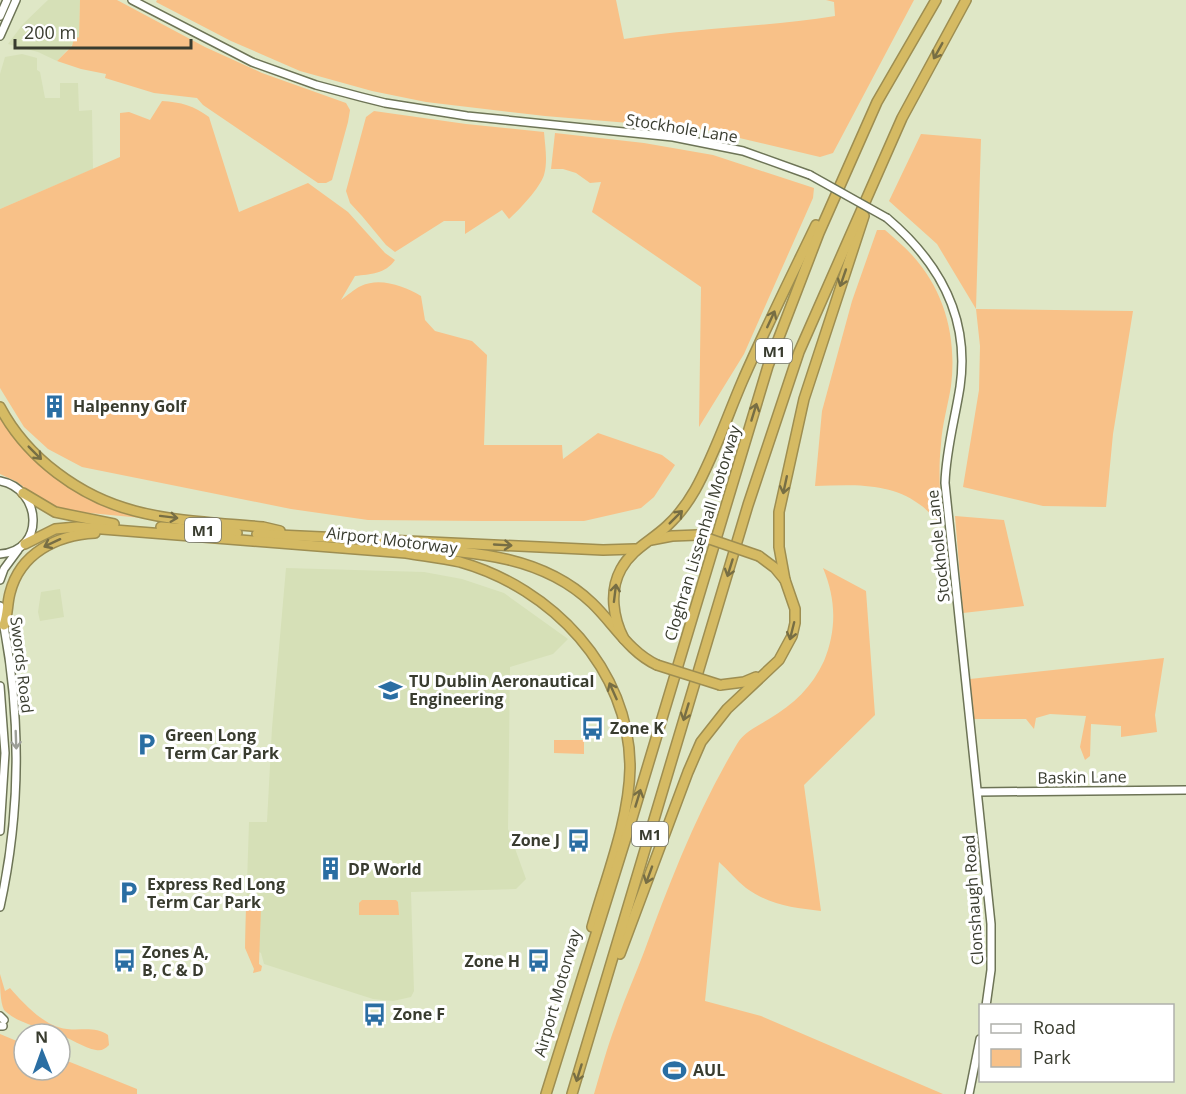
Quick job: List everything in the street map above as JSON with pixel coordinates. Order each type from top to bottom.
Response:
[{"type":"highway","name":"Cloghran Lissenhall Motorway","points":[[546,1094],[630,825],[768,366],[819,233],[877,102],[936,0]]},
{"type":"highway","name":"M1","points":[[572,1094],[748,505],[799,352],[885,153],[966,0]]},
{"type":"highway","name":"M1","points":[[624,639],[616,625],[614,595],[621,570],[635,549],[683,511],[696,488],[749,367],[877,102]]},
{"type":"highway","points":[[785,580],[780,547],[779,512],[804,399],[885,153]]},
{"type":"highway","name":"M1","points":[[0,407],[34,454],[71,483],[110,503],[160,516],[263,527],[298,536]]},
{"type":"highway","name":"Airport Motorway","points":[[23,493],[55,512],[108,524],[260,535],[603,550],[635,549]]},
{"type":"highway","name":"Airport Motorway","points":[[22,546],[42,534],[66,527],[406,553],[459,562],[504,580],[540,601],[574,631],[599,663],[618,702],[628,744],[630,768],[622,821],[554,1054],[546,1094]]},
{"type":"highway","name":"M1","points":[[4,625],[9,594],[18,573],[44,546],[76,534],[130,531]]},
{"type":"highway","name":"M1","points":[[585,1052],[694,756],[709,729],[779,660],[786,649],[795,623],[795,609],[785,580],[775,568],[759,556],[698,535],[649,540]]},
{"type":"highway","name":"M1","points":[[281,542],[467,551],[510,559],[546,573],[580,592],[609,620],[635,652],[657,665],[720,685],[744,682],[764,674]]},
{"type":"street","points":[[0,16],[7,0]]},
{"type":"street","points":[[0,36],[16,0]]},
{"type":"street","name":"Stockhole Lane","points":[[132,0],[252,62],[316,85],[377,101],[467,116],[682,138],[743,151],[810,175],[887,218],[913,241],[948,291],[961,341],[960,387],[949,440],[945,483],[978,792]]},
{"type":"street","points":[[0,479],[23,493],[33,516],[30,535],[4,569],[0,580]]},
{"type":"street","points":[[0,554],[10,553],[22,546]]},
{"type":"street","name":"Swords Road","points":[[0,606],[15,718],[17,758],[14,817],[0,907]]},
{"type":"street","name":"Swords Road","points":[[0,686],[5,753],[0,831]]},
{"type":"street","name":"Baskin Lane","points":[[978,792],[1186,790]]},
{"type":"street","name":"Clonshaugh Road","points":[[978,792],[992,938],[991,970],[986,1004]]},
{"type":"street","points":[[969,1094],[979,1048]]},
{"type":"shaded area","points":[[48,0],[80,0],[79,37],[57,61],[38,52],[8,44],[23,24]]},
{"type":"shaded area","points":[[22,54],[37,58],[37,70],[40,72],[45,98],[60,98],[60,83],[78,83],[79,111],[92,110],[93,169],[0,209],[0,74],[5,57]]},
{"type":"shaded area","points":[[286,568],[424,572],[462,579],[504,593],[568,639],[553,654],[510,667],[508,829],[526,879],[516,889],[411,892],[414,991],[411,997],[393,1001],[373,999],[264,964],[261,953],[245,944],[249,822],[267,822],[272,728]]},
{"type":"shaded area","points":[[60,589],[64,617],[40,621],[38,612],[41,592]]},
{"type":"green space","points":[[80,0],[117,0],[205,47],[262,73],[346,103],[350,110],[348,122],[332,180],[318,183],[203,105],[197,98],[154,93],[105,78],[106,74],[57,61],[72,46],[74,39],[79,37]]},
{"type":"green space","points":[[157,0],[616,0],[624,39],[835,16],[834,2],[826,0],[914,0],[833,153],[820,157],[701,129],[545,116],[426,102],[372,91],[300,71],[231,41],[156,2]]},
{"type":"green space","points":[[162,101],[187,105],[209,117],[239,212],[308,183],[348,212],[385,253],[395,260],[382,271],[355,276],[341,300],[358,287],[368,283],[400,286],[421,296],[425,320],[435,331],[472,341],[487,355],[484,445],[562,445],[563,459],[598,433],[662,455],[675,465],[654,497],[641,508],[584,521],[368,520],[291,509],[82,467],[48,449],[24,427],[0,388],[0,209],[120,157],[120,113],[129,112],[150,120]]},
{"type":"green space","points":[[374,111],[544,132],[546,159],[544,175],[534,192],[509,219],[502,210],[465,234],[465,221],[444,221],[395,252],[386,245],[350,203],[346,191],[366,117]]},
{"type":"green space","points":[[555,133],[644,143],[713,155],[814,188],[813,198],[744,354],[699,427],[701,287],[592,212],[601,182],[590,183],[576,173],[563,169],[551,169]]},
{"type":"green space","points":[[921,134],[981,139],[976,309],[937,244],[889,201]]},
{"type":"green space","points":[[877,230],[885,230],[909,252],[923,269],[940,300],[950,333],[951,386],[943,430],[940,465],[943,526],[919,504],[895,492],[869,486],[815,486],[822,411],[852,301]]},
{"type":"green space","points":[[976,309],[1133,311],[1113,434],[1106,507],[1043,506],[963,487],[979,390],[980,346]]},
{"type":"green space","points":[[0,412],[55,475],[142,515],[142,518],[58,510],[43,502],[17,482],[0,474]]},
{"type":"green space","points":[[955,516],[1004,520],[1024,606],[963,613]]},
{"type":"green space","points":[[823,568],[866,591],[875,715],[804,785],[821,911],[791,907],[755,894],[719,862],[705,1001],[761,1016],[943,1094],[594,1094],[613,1033],[664,899],[697,820],[723,769],[743,736],[794,701],[814,679],[824,661],[831,637],[833,614],[830,591]]},
{"type":"green space","points":[[1164,658],[1155,715],[1157,732],[1121,737],[1121,726],[1091,724],[1090,756],[1085,760],[1080,747],[1086,716],[1050,714],[1036,718],[1034,729],[1026,719],[973,719],[970,679]]},
{"type":"green space","points":[[554,740],[584,740],[584,754],[554,753]]},
{"type":"green space","points":[[362,900],[396,900],[399,915],[359,915],[359,903]]},
{"type":"green space","points":[[246,906],[261,907],[259,964],[262,966],[261,971],[253,973],[254,969],[245,948]]},
{"type":"green space","points":[[0,974],[5,991],[10,988],[28,1007],[48,1022],[23,1022],[10,1015],[4,1010],[0,993]]},
{"type":"green space","points":[[72,1029],[93,1030],[108,1035],[109,1045],[105,1049],[91,1049],[72,1040]]},
{"type":"green space","points":[[0,1034],[12,1039],[12,1082],[72,1082],[72,1063],[137,1089],[137,1094],[0,1094]]},
{"type":"place","name":"Halpenny Golf","points":[[55,406]]},
{"type":"place","name":"TU Dublin Aeronautical Engineering","points":[[391,690]]},
{"type":"place","name":"Zone K","points":[[592,728]]},
{"type":"place","name":"Green Long Term Car Park","points":[[147,744]]},
{"type":"place","name":"Zone J","points":[[578,840]]},
{"type":"place","name":"DP World","points":[[330,869]]},
{"type":"place","name":"Express Red Long Term Car Park","points":[[129,893]]},
{"type":"place","name":"Zones A, B, C & D","points":[[124,961]]},
{"type":"place","name":"Zone H","points":[[538,961]]},
{"type":"place","name":"Zone F","points":[[375,1014]]},
{"type":"place","name":"AUL","points":[[675,1070]]}]
